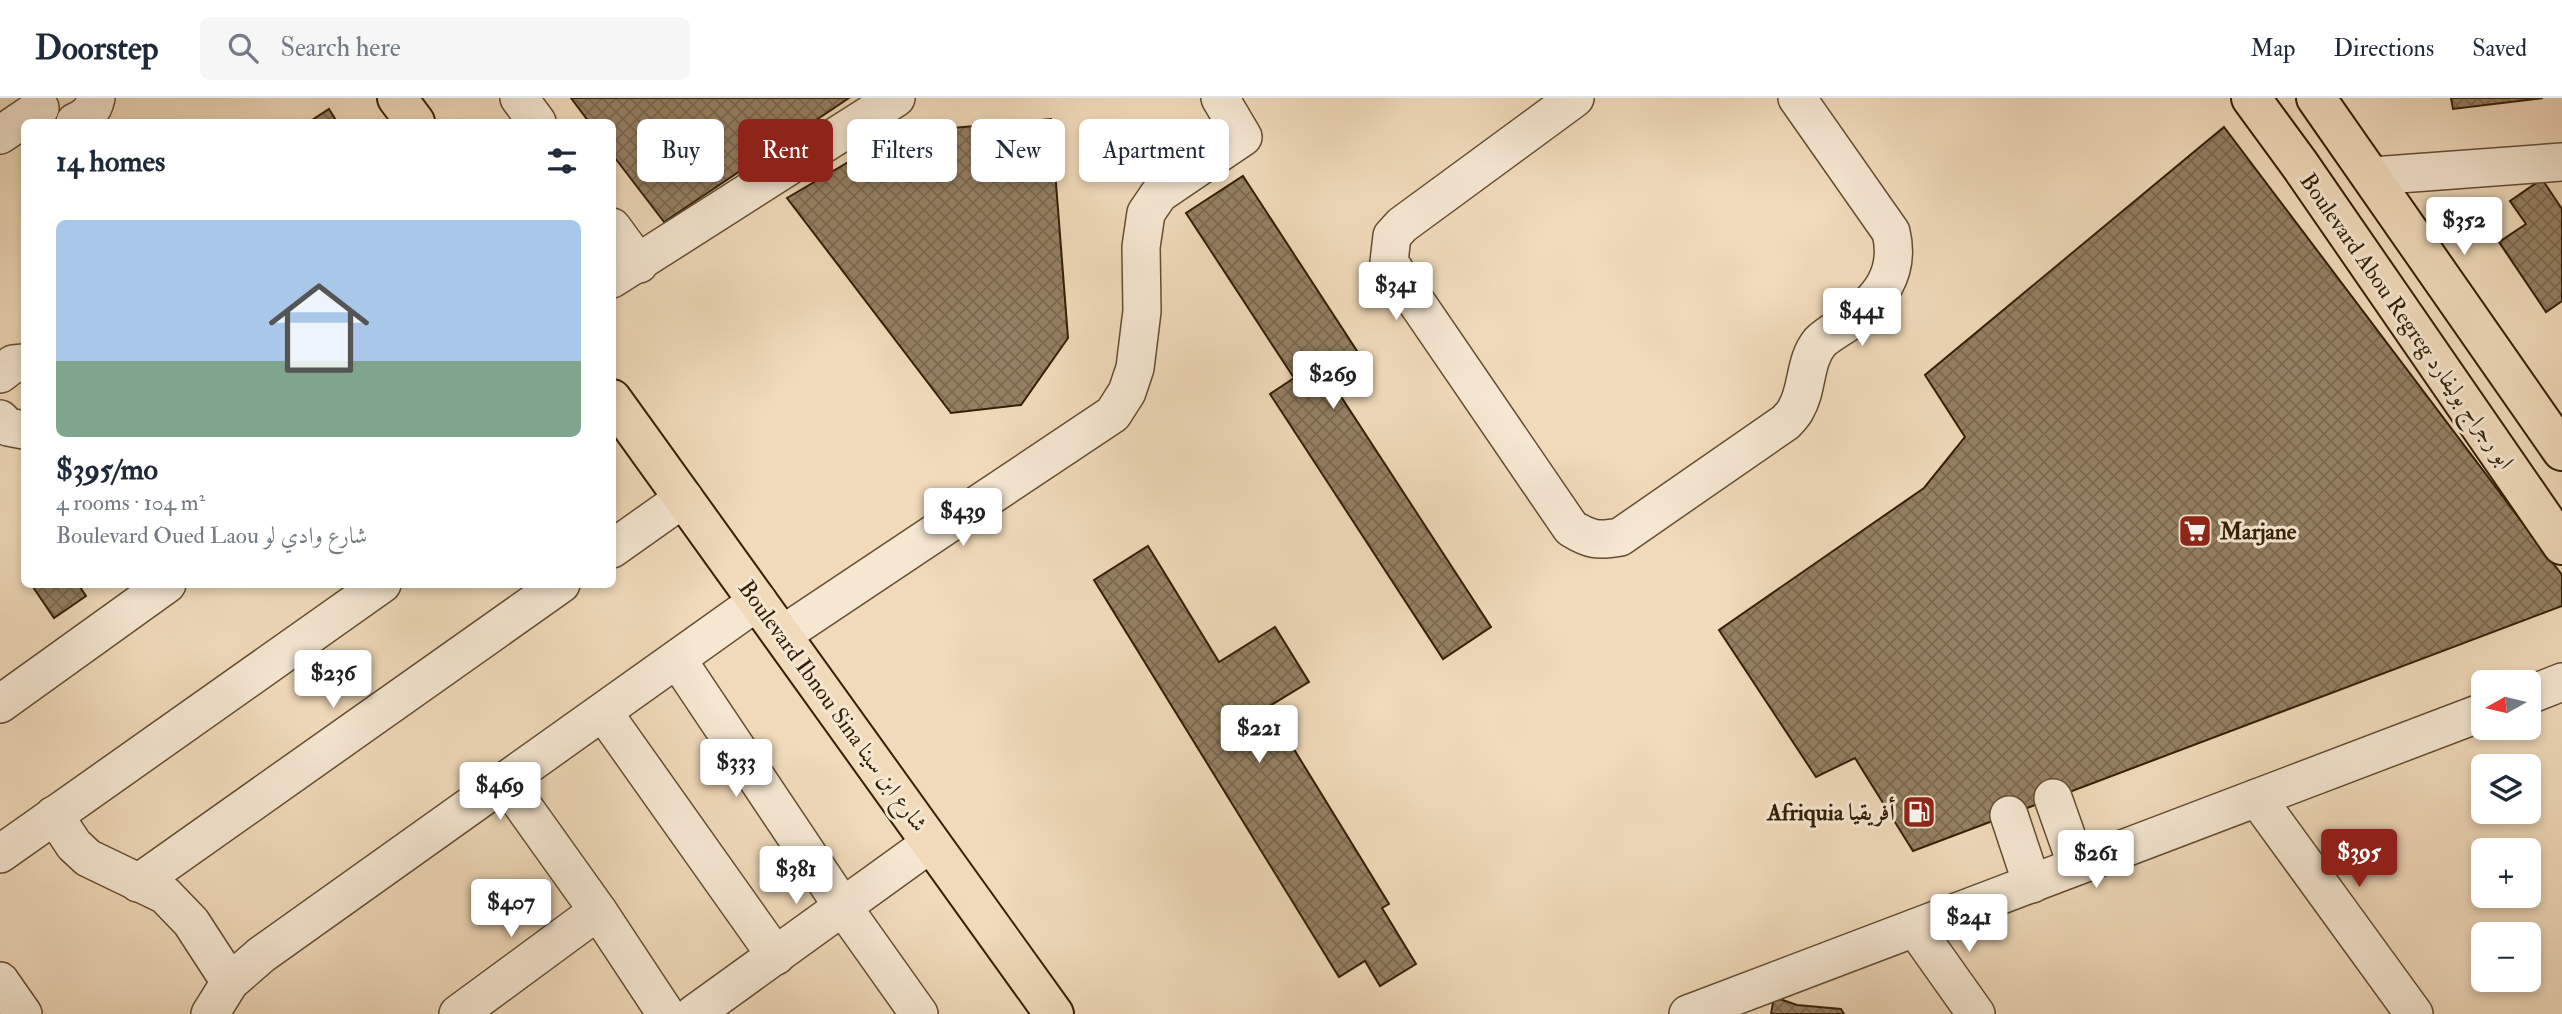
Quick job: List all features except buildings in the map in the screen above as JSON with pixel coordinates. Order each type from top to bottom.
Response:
[{"type":"main road","points":[[397,98],[413,119]]},
{"type":"main road","name":"Boulevard Abou Regreg ابو رجراج بوليفارد","points":[[2251,98],[2562,545]]},
{"type":"main road","points":[[2274,131],[2319,102],[2562,451]]},
{"type":"main road","name":"Boulevard Ibnou Sina شارع ابن سينا","points":[[616,412],[684,498],[1054,1014]]},
{"type":"street","points":[[519,98],[535,119]]},
{"type":"street","points":[[616,240],[626,271],[896,98]]},
{"type":"street","points":[[782,635],[1113,414],[1126,392],[1135,368],[1142,311],[1141,247],[1146,214],[1159,194],[1243,137],[1220,98]]},
{"type":"street","points":[[1575,98],[1402,225],[1392,236],[1389,262],[1571,528],[1587,538],[1603,540],[1620,537],[1786,422],[1797,408],[1812,355],[1821,342],[1869,307],[1881,292],[1891,272],[1895,249],[1891,232],[1797,98]]},
{"type":"street","points":[[50,119],[69,113]]},
{"type":"street","points":[[0,135],[21,128]]},
{"type":"street","points":[[2372,176],[2562,162]]},
{"type":"street","points":[[616,546],[684,498]]},
{"type":"street","points":[[0,704],[163,588]]},
{"type":"street","points":[[0,853],[376,588]]},
{"type":"street","points":[[138,883],[556,588]]},
{"type":"street","points":[[210,1014],[230,982],[261,955],[758,601]]},
{"type":"street","points":[[677,659],[843,907],[905,1009]]},
{"type":"street","points":[[2541,690],[2562,682]]},
{"type":"street","points":[[603,712],[776,957]]},
{"type":"street","points":[[1688,1014],[2471,717]]},
{"type":"street","points":[[506,782],[598,911],[666,1014]]},
{"type":"street","points":[[2053,798],[2077,866]]},
{"type":"street","points":[[2257,798],[2414,1014]]},
{"type":"street","points":[[2009,815],[2032,884]]},
{"type":"street","points":[[54,816],[74,845],[88,859],[165,895],[191,922],[230,982]]},
{"type":"street","points":[[694,1014],[931,843]]},
{"type":"street","points":[[458,1014],[598,911]]},
{"type":"street","points":[[1915,928],[1976,1014]]},
{"type":"street","points":[[0,981],[23,1014]]},
{"type":"place","name":"Marjane","points":[[2195,531]]},
{"type":"place","name":"Afriquia أفريقيا","points":[[1919,812]]}]
